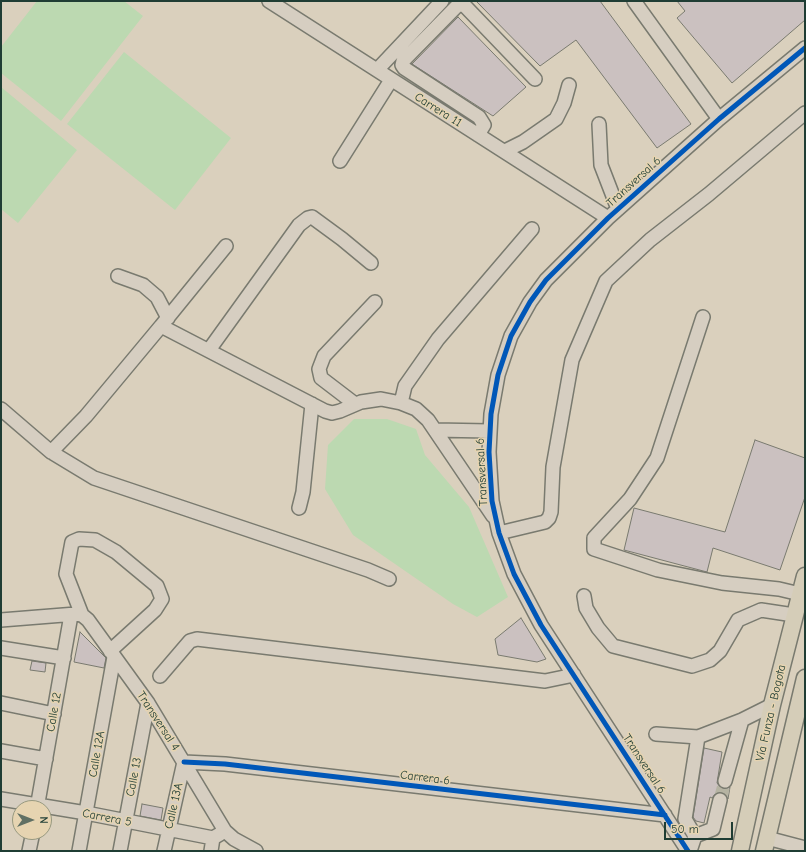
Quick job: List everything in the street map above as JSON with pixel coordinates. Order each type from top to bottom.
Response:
[{"type":"main road","name":"Vía Funza - Bogota","points":[[740,851],[772,704],[800,617],[800,594],[805,576]]},
{"type":"main road","points":[[766,845],[805,678]]},
{"type":"street","name":"Carrera 11","points":[[269,1],[478,135],[613,213]]},
{"type":"street","points":[[377,70],[442,1]]},
{"type":"street","points":[[634,1],[719,119]]},
{"type":"street","points":[[478,135],[484,125],[479,117],[404,68],[402,65],[403,61],[457,6],[463,4],[535,79]]},
{"type":"street","name":"Transversal 6","points":[[689,851],[529,605],[511,567],[495,519],[490,486],[490,431],[498,375],[511,336],[522,315],[546,280],[613,213],[719,119],[805,48]]},
{"type":"street","points":[[340,161],[391,80]]},
{"type":"street","points":[[505,151],[523,142],[556,119],[564,103],[569,85]]},
{"type":"street","points":[[499,533],[545,522],[549,518],[551,512],[553,467],[572,360],[606,281],[650,240],[709,194],[805,114]]},
{"type":"street","points":[[599,124],[601,166],[613,213]]},
{"type":"street","points":[[209,350],[299,225],[308,218],[312,218],[324,226],[370,263]]},
{"type":"street","points":[[401,403],[405,386],[438,339],[532,229]]},
{"type":"street","points":[[51,452],[86,416],[165,322],[226,246]]},
{"type":"street","points":[[118,276],[143,285],[157,297],[165,322],[209,350],[332,413],[355,404],[381,399],[401,403],[416,409],[428,420],[495,519]]},
{"type":"street","points":[[355,404],[321,378],[319,369],[324,356],[375,302]]},
{"type":"street","points":[[703,317],[657,458],[630,499],[594,538],[594,549],[658,570],[722,583],[780,589],[800,594]]},
{"type":"street","points":[[299,508],[303,492],[312,404]]},
{"type":"street","points":[[1,409],[51,452],[94,478],[368,570],[389,579]]},
{"type":"street","points":[[435,430],[490,431]]},
{"type":"street","points":[[1,620],[77,615],[66,574],[72,542],[79,539],[95,540],[116,552],[157,586],[162,599],[155,610],[112,654]]},
{"type":"street","points":[[584,596],[586,608],[598,628],[613,646],[692,666],[710,660],[720,651],[738,620],[761,610],[800,617]]},
{"type":"street","name":"Transversal 4","points":[[77,615],[88,620],[148,704],[225,831],[234,839],[256,851]]},
{"type":"street","name":"Calle 12","points":[[38,800],[64,658],[77,615]]},
{"type":"street","points":[[160,676],[190,641],[197,638],[545,681],[574,675]]},
{"type":"street","points":[[1,648],[64,658]]},
{"type":"street","name":"Calle 12A","points":[[79,851],[112,654]]},
{"type":"street","points":[[1,703],[54,714]]},
{"type":"street","name":"Calle 13","points":[[120,851],[148,704]]},
{"type":"street","points":[[656,734],[698,737],[742,720],[772,704]]},
{"type":"street","points":[[725,781],[742,720]]},
{"type":"street","points":[[695,836],[685,819],[698,737]]},
{"type":"street","points":[[1,751],[46,759]]},
{"type":"street","name":"Carrera 6","points":[[184,762],[225,764],[665,816]]},
{"type":"street","name":"Calle 13A","points":[[164,851],[184,762]]},
{"type":"street","name":"Carrera 5","points":[[1,799],[12,801]]},
{"type":"street","points":[[689,851],[695,836],[713,830],[720,800]]},
{"type":"street","name":"Carrera 5","points":[[52,808],[86,813],[168,830],[212,845]]},
{"type":"street","points":[[212,845],[225,831]]},
{"type":"street","points":[[30,851],[32,840]]},
{"type":"street","points":[[766,845],[805,848]]},
{"type":"green space","points":[[37,1],[124,1],[143,16],[61,121],[1,73],[1,47]]},
{"type":"green space","points":[[124,52],[231,138],[175,210],[67,124]]},
{"type":"green space","points":[[1,87],[77,150],[18,223],[1,209]]},
{"type":"green space","points":[[354,419],[387,419],[416,429],[425,455],[469,507],[508,597],[477,617],[453,604],[353,535],[325,489],[328,445]]},
{"type":"building","points":[[476,1],[600,1],[691,124],[657,148],[576,40],[540,66]]},
{"type":"building","points":[[677,1],[805,1],[805,20],[732,83],[677,18],[685,11]]},
{"type":"building","points":[[458,17],[526,87],[493,116],[412,64]]},
{"type":"building","points":[[755,440],[805,458],[805,497],[780,570],[713,548],[707,572],[624,550],[634,508],[725,532]]},
{"type":"building","points":[[521,618],[546,659],[537,662],[498,655],[495,639]]},
{"type":"building","points":[[80,632],[106,658],[104,668],[74,662]]},
{"type":"building","points":[[32,661],[46,663],[45,672],[30,670]]},
{"type":"building","points":[[704,748],[722,752],[717,783],[722,789],[730,787],[728,799],[726,795],[721,792],[715,794],[712,798],[710,797],[704,823],[696,821],[693,817]]},
{"type":"building","points":[[142,804],[163,808],[161,820],[140,816]]},
{"type":"tunnel","points":[[720,800],[725,781]]},
{"type":"cycle path","points":[[688,851],[541,625],[514,574],[499,533],[492,501],[489,452],[491,414],[498,375],[511,336],[530,302],[546,280],[608,218],[719,119],[805,48]]},
{"type":"cycle path","points":[[184,762],[225,764],[665,815]]}]
